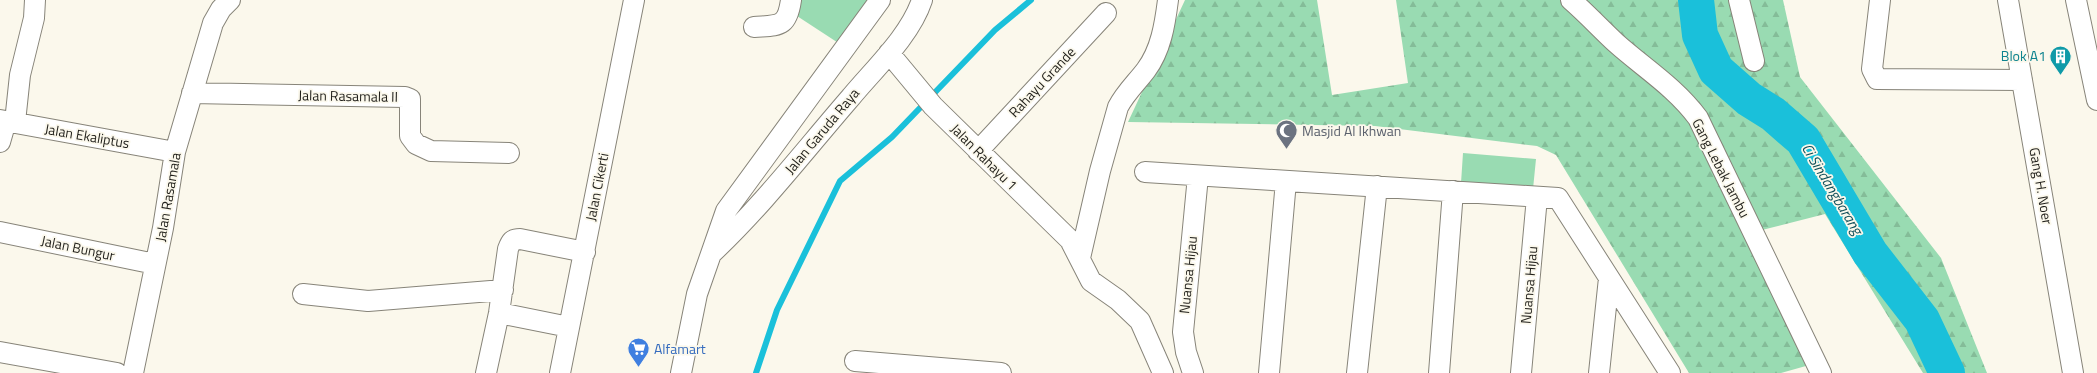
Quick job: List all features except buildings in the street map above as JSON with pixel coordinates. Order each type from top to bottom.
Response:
[{"type":"street","points":[[0,142],[30,37],[35,0]]},
{"type":"street","name":"Jalan Rasamala","points":[[133,373],[156,264],[175,152],[213,23],[221,9],[230,0]]},
{"type":"street","name":"Jalan Cikerti","points":[[560,373],[634,0]]},
{"type":"street","points":[[754,27],[777,25],[784,22],[788,15],[791,0]]},
{"type":"street","name":"Jalan Garuda Raya","points":[[681,373],[697,294],[726,211],[880,0]]},
{"type":"street","name":"Jalan Garuda Raya","points":[[710,254],[746,221],[889,53],[918,12],[922,0]]},
{"type":"street","points":[[1080,258],[1100,171],[1118,107],[1122,99],[1152,62],[1163,33],[1168,0]]},
{"type":"street","name":"Gang Lebak Jambu","points":[[1572,0],[1617,43],[1685,100],[1698,118],[1821,373]]},
{"type":"street","points":[[1739,0],[1754,61]]},
{"type":"street","points":[[1880,0],[1872,69],[1877,79],[2022,80]]},
{"type":"street","name":"Gang H. Noer","points":[[2008,0],[2073,373]]},
{"type":"street","points":[[2076,0],[2091,38],[2097,100]]},
{"type":"street","name":"Rahayu Grande","points":[[978,151],[1106,13]]},
{"type":"street","name":"Jalan Rahayu 1","points":[[889,53],[928,100],[978,151],[1070,240],[1091,281],[1118,300],[1140,321],[1163,373]]},
{"type":"street","name":"Jalan Rasamala II","points":[[192,93],[405,97],[410,99],[410,136],[416,144],[431,151],[509,154]]},
{"type":"street","name":"Jalan Ekaliptus","points":[[7,121],[175,152]]},
{"type":"street","points":[[1145,172],[1558,198],[1670,373]]},
{"type":"street","name":"Nuansa Hijau","points":[[1193,373],[1186,352],[1183,332],[1198,176]]},
{"type":"street","points":[[1269,373],[1286,181]]},
{"type":"street","points":[[1357,373],[1377,186]]},
{"type":"street","points":[[1439,373],[1453,191]]},
{"type":"street","name":"Nuansa Hijau","points":[[1521,373],[1537,197]]},
{"type":"street","name":"Jalan Bungur","points":[[0,232],[156,264]]},
{"type":"street","points":[[486,373],[499,313],[508,248],[511,241],[514,239],[585,252]]},
{"type":"street","points":[[1599,373],[1609,278]]},
{"type":"street","points":[[303,294],[368,301],[503,290]]},
{"type":"street","points":[[499,313],[569,327]]},
{"type":"street","points":[[0,352],[117,373]]},
{"type":"street","points":[[854,361],[1001,373]]},
{"type":"green space","points":[[799,0],[880,0],[846,48],[797,16]]},
{"type":"green space","points":[[1185,0],[1317,0],[1332,95],[1408,83],[1396,0],[1783,0],[1800,77],[1941,258],[1987,373],[1923,373],[1825,214],[1758,231],[1813,364],[1781,373],[1689,373],[1556,155],[1537,146],[1375,126],[1128,122]]},
{"type":"green space","points":[[1463,153],[1536,159],[1533,189],[1461,183]]},
{"type":"waterway","points":[[756,373],[777,310],[840,181],[892,137],[995,30],[1031,0]]},
{"type":"waterway","name":"Ci Sindangbarang","points":[[1696,0],[1700,35],[1716,70],[1749,99],[1773,114],[1803,140],[1870,253],[1922,320],[1947,373]]},
{"type":"place","name":"Blok A1","points":[[2061,76]]},
{"type":"place","name":"Masjid Al Ikhwan","points":[[1287,150]]},
{"type":"place","name":"Alfamart","points":[[638,368]]}]
